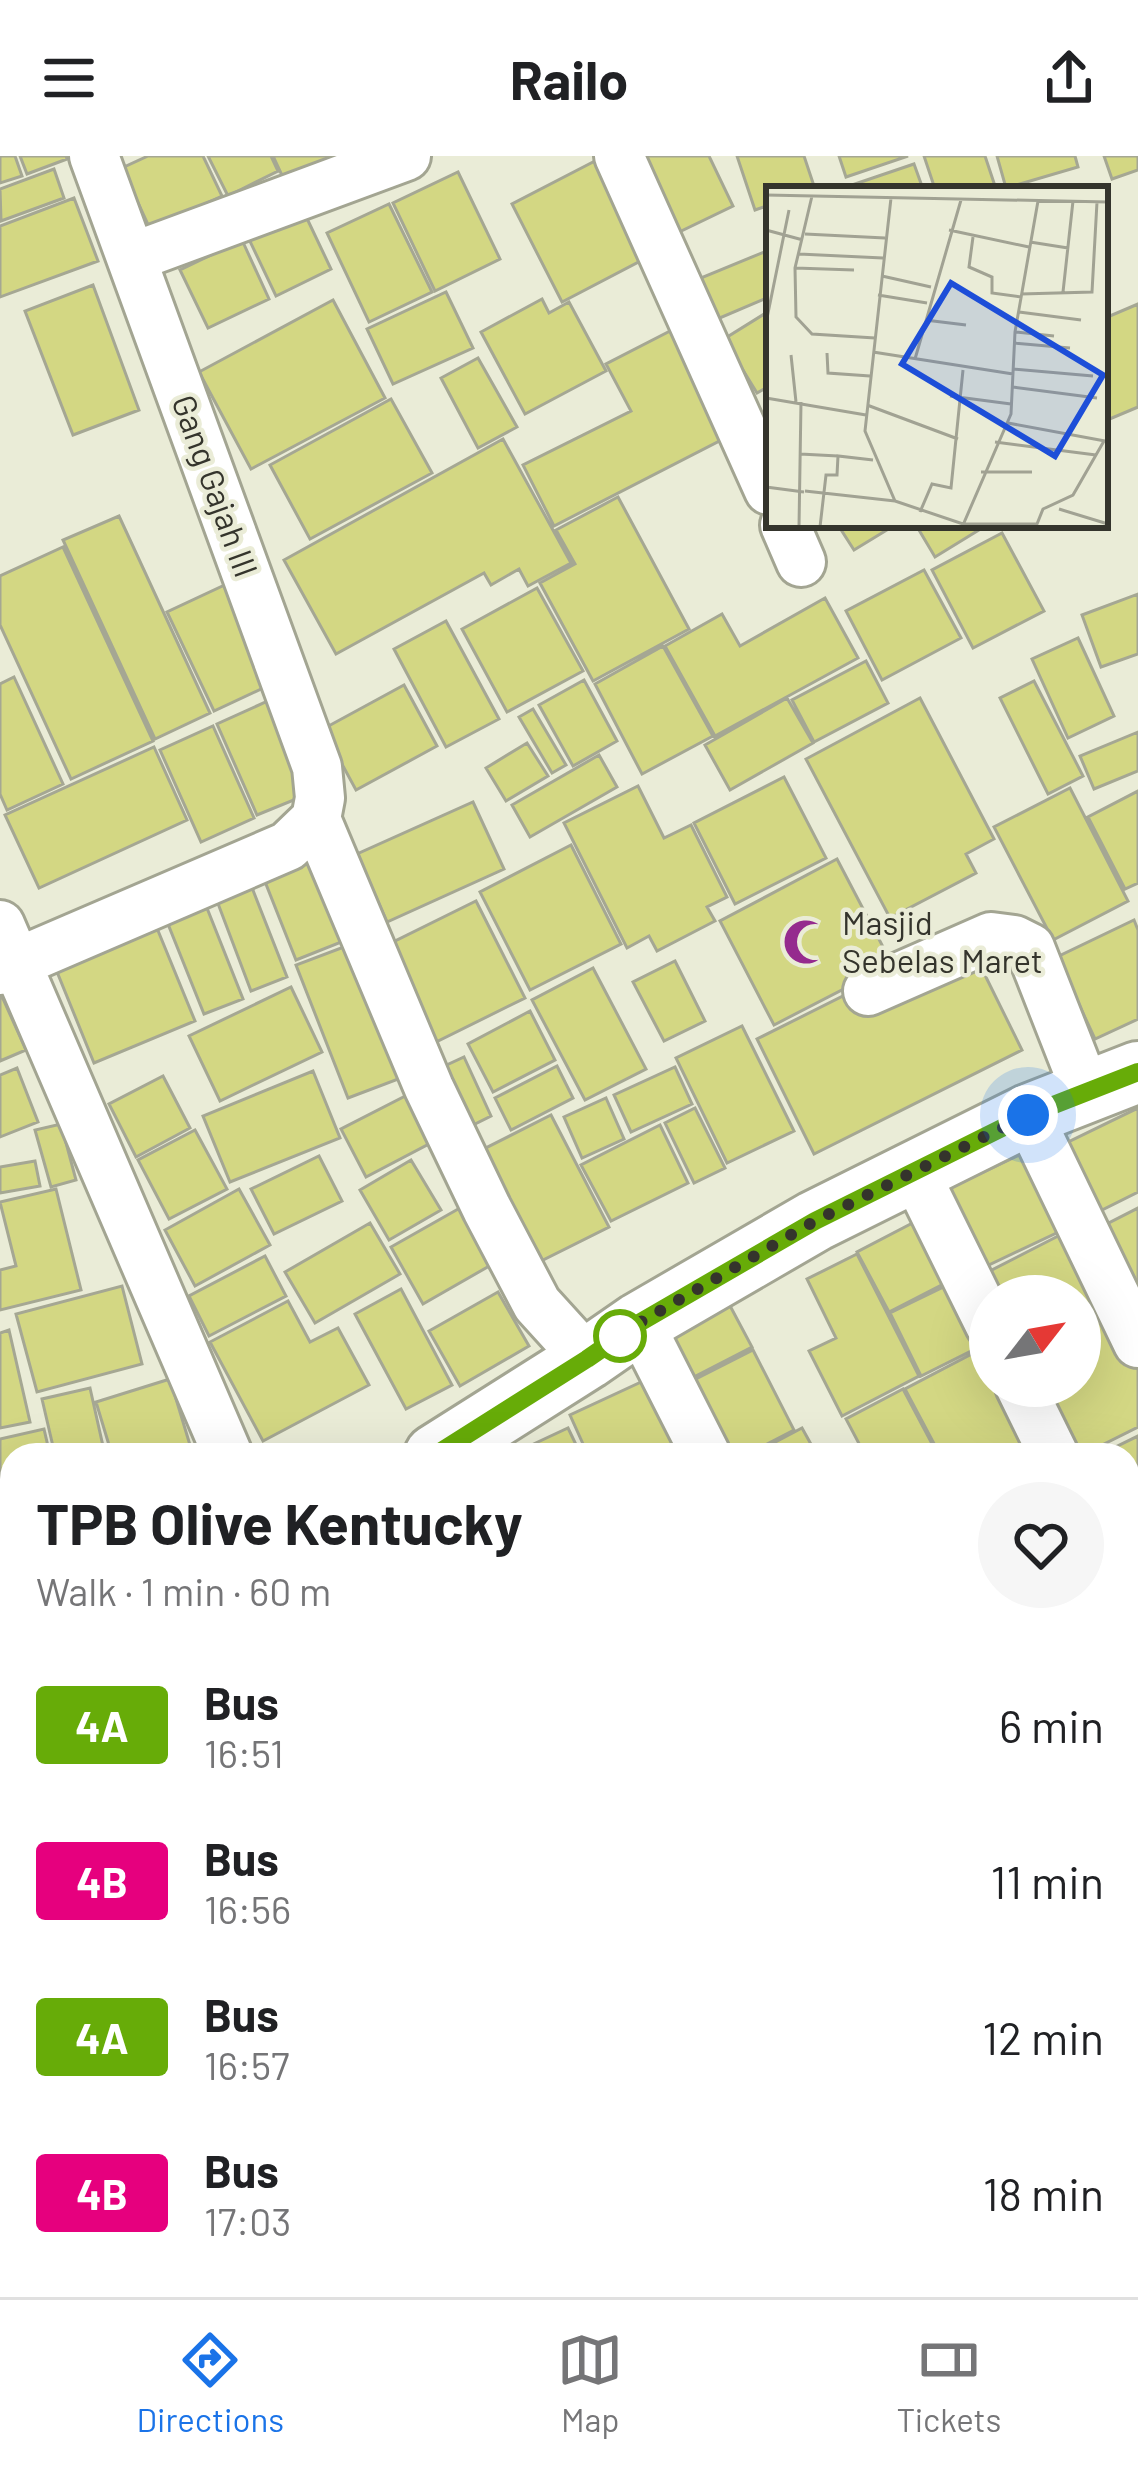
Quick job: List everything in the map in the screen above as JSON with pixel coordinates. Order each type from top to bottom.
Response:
[{"type":"street","name":"Gang Gajah III","points":[[94,156],[317,767],[316,819]]},
{"type":"street","points":[[133,257],[406,156]]},
{"type":"street","points":[[619,156],[766,483]]},
{"type":"street","points":[[223,1443],[5,953],[288,845],[316,819],[429,1088],[487,1209],[537,1304],[587,1359]]},
{"type":"street","points":[[868,991],[991,937],[1014,940],[1030,949],[1081,1078],[1123,1077]]},
{"type":"street","points":[[460,1443],[639,1323],[815,1221],[1028,1115],[1123,1077]]},
{"type":"street","points":[[1028,1115],[1138,1343]]},
{"type":"street","points":[[915,1173],[969,1282]]},
{"type":"street","points":[[639,1323],[700,1443]]},
{"type":"street","points":[[1030,1407],[1048,1443]]},
{"type":"building","points":[[0,156],[15,156],[22,176],[0,183]]},
{"type":"building","points":[[20,156],[66,156],[67,159],[27,174]]},
{"type":"building","points":[[148,156],[203,156],[222,196],[150,229],[122,168]]},
{"type":"building","points":[[208,156],[271,156],[278,171],[228,196]]},
{"type":"building","points":[[273,156],[343,156],[286,184]]},
{"type":"building","points":[[638,156],[709,156],[733,206],[675,234]]},
{"type":"building","points":[[737,156],[804,156],[814,186],[766,186],[766,206],[755,210]]},
{"type":"building","points":[[839,156],[908,156],[846,177]]},
{"type":"building","points":[[924,156],[985,156],[995,186],[934,186]]},
{"type":"building","points":[[997,156],[1075,156],[1078,167],[1005,186]]},
{"type":"building","points":[[1104,156],[1138,156],[1138,170],[1112,179]]},
{"type":"building","points":[[595,161],[646,258],[562,302],[512,204]]},
{"type":"building","points":[[914,164],[922,186],[849,186]]},
{"type":"building","points":[[54,169],[64,198],[1,221],[0,189]]},
{"type":"building","points":[[458,172],[500,259],[435,291],[393,203]]},
{"type":"building","points":[[74,198],[98,261],[0,297],[0,226]]},
{"type":"building","points":[[389,204],[432,292],[369,322],[327,233]]},
{"type":"building","points":[[302,208],[331,269],[276,296],[247,235]]},
{"type":"building","points":[[242,240],[269,299],[208,328],[180,270]]},
{"type":"building","points":[[766,251],[766,298],[708,323],[691,282]]},
{"type":"building","points":[[93,285],[139,410],[73,435],[25,311]]},
{"type":"building","points":[[446,292],[473,348],[393,384],[367,329]]},
{"type":"building","points":[[542,299],[549,313],[569,302],[606,371],[525,414],[481,332]]},
{"type":"building","points":[[333,300],[385,398],[251,469],[199,372]]},
{"type":"building","points":[[1138,304],[1138,407],[1108,420],[1108,317]]},
{"type":"building","points":[[766,313],[766,388],[757,393],[724,339]]},
{"type":"building","points":[[674,329],[729,436],[554,526],[523,465],[631,411],[606,364]]},
{"type":"building","points":[[478,358],[517,427],[478,448],[441,378]]},
{"type":"building","points":[[391,399],[432,473],[310,539],[270,465]]},
{"type":"building","points":[[503,439],[571,563],[528,586],[519,569],[491,585],[484,573],[336,654],[284,560]]},
{"type":"building","points":[[618,497],[689,629],[593,681],[540,583],[575,564],[556,530]]},
{"type":"building","points":[[119,516],[210,713],[155,739],[63,540]]},
{"type":"building","points":[[840,528],[890,528],[854,550]]},
{"type":"building","points":[[918,528],[982,528],[935,557]]},
{"type":"building","points":[[1002,533],[1044,611],[973,648],[932,570]]},
{"type":"building","points":[[63,547],[153,741],[71,779],[0,625],[0,576]]},
{"type":"building","points":[[924,570],[961,638],[882,680],[846,611]]},
{"type":"building","points":[[229,583],[276,682],[214,711],[167,612]]},
{"type":"building","points":[[537,588],[583,671],[507,712],[462,629]]},
{"type":"building","points":[[1138,594],[1138,654],[1101,667],[1082,615]]},
{"type":"building","points":[[825,598],[858,658],[715,736],[665,646],[722,614],[740,646]]},
{"type":"building","points":[[446,621],[499,719],[446,747],[394,649]]},
{"type":"building","points":[[1078,638],[1114,716],[1068,738],[1032,659]]},
{"type":"building","points":[[663,646],[713,736],[642,774],[595,684]]},
{"type":"building","points":[[866,661],[888,703],[814,742],[792,700]]},
{"type":"building","points":[[14,677],[63,784],[7,810],[0,794],[0,684]]},
{"type":"building","points":[[584,680],[617,741],[573,766],[539,705]]},
{"type":"building","points":[[1034,681],[1083,776],[1048,794],[1000,698]]},
{"type":"building","points":[[404,685],[437,746],[356,790],[323,729]]},
{"type":"building","points":[[787,698],[813,743],[730,790],[705,745]]},
{"type":"building","points":[[920,698],[994,839],[966,854],[976,873],[890,918],[806,759]]},
{"type":"building","points":[[270,700],[311,793],[257,815],[217,724]]},
{"type":"building","points":[[533,709],[566,765],[552,773],[519,717]]},
{"type":"building","points":[[213,726],[254,818],[201,842],[160,750]]},
{"type":"building","points":[[1138,732],[1138,771],[1094,789],[1080,756]]},
{"type":"building","points":[[527,743],[548,776],[506,801],[486,768]]},
{"type":"building","points":[[154,747],[187,820],[39,888],[5,815]]},
{"type":"building","points":[[599,755],[617,787],[530,837],[512,805]]},
{"type":"building","points":[[784,777],[826,858],[735,904],[694,823]]},
{"type":"building","points":[[638,786],[664,838],[691,825],[727,897],[707,907],[715,921],[657,951],[649,936],[627,948],[564,823]]},
{"type":"building","points":[[1070,788],[1128,901],[1053,940],[994,827]]},
{"type":"building","points":[[1138,791],[1138,883],[1125,889],[1088,817]]},
{"type":"building","points":[[473,802],[504,869],[387,922],[357,854]]},
{"type":"building","points":[[571,845],[621,944],[530,990],[480,892]]},
{"type":"building","points":[[325,849],[359,935],[296,960],[262,874]]},
{"type":"building","name":"Masjid Sebelas Maret","points":[[837,859],[892,964],[774,1025],[720,921]]},
{"type":"building","points":[[249,880],[287,977],[251,991],[214,893]]},
{"type":"building","points":[[203,898],[243,999],[204,1014],[164,914]]},
{"type":"building","points":[[476,901],[525,998],[428,1046],[379,949]]},
{"type":"building","points":[[152,916],[195,1021],[94,1063],[51,957]]},
{"type":"building","points":[[1134,920],[1138,1019],[1095,1039],[1057,957]]},
{"type":"building","points":[[365,939],[417,1072],[348,1098],[296,965]]},
{"type":"building","points":[[675,961],[705,1021],[664,1041],[633,982]]},
{"type":"building","points":[[978,961],[1022,1050],[814,1154],[757,1039],[859,988]]},
{"type":"building","points":[[593,968],[646,1069],[585,1100],[532,1000]]},
{"type":"building","points":[[291,987],[322,1052],[220,1101],[189,1036]]},
{"type":"building","points":[[0,992],[26,1050],[0,1061]]},
{"type":"building","points":[[530,1011],[555,1060],[493,1092],[468,1044]]},
{"type":"building","points":[[742,1026],[794,1131],[727,1163],[676,1058]]},
{"type":"building","points":[[464,1057],[491,1116],[463,1130],[436,1070]]},
{"type":"building","points":[[557,1066],[573,1098],[511,1130],[495,1098]]},
{"type":"building","points":[[675,1067],[692,1104],[631,1132],[614,1095]]},
{"type":"building","points":[[17,1068],[38,1122],[0,1137],[0,1075]]},
{"type":"building","points":[[313,1071],[340,1138],[230,1182],[203,1116]]},
{"type":"building","points":[[163,1076],[190,1128],[136,1157],[109,1104]]},
{"type":"building","points":[[419,1089],[444,1136],[366,1177],[341,1129]]},
{"type":"building","points":[[606,1098],[624,1139],[582,1158],[564,1117]]},
{"type":"building","points":[[695,1108],[725,1168],[694,1183],[665,1123]]},
{"type":"building","points":[[1138,1108],[1138,1192],[1090,1216],[1056,1148]]},
{"type":"building","points":[[551,1115],[609,1227],[523,1270],[466,1158]]},
{"type":"building","points":[[61,1124],[76,1180],[51,1187],[35,1130]]},
{"type":"building","points":[[660,1125],[688,1183],[611,1221],[581,1165]]},
{"type":"building","points":[[195,1130],[227,1189],[169,1219],[138,1160]]},
{"type":"building","points":[[1030,1150],[1067,1228],[974,1272],[937,1194]]},
{"type":"building","points":[[319,1156],[342,1201],[274,1234],[251,1189]]},
{"type":"building","points":[[411,1160],[441,1210],[389,1240],[360,1190]]},
{"type":"building","points":[[35,1161],[40,1186],[0,1193],[0,1167]]},
{"type":"building","points":[[56,1189],[81,1290],[0,1310],[0,1270],[16,1266],[0,1202]]},
{"type":"building","points":[[239,1189],[270,1245],[195,1286],[165,1230]]},
{"type":"building","points":[[467,1204],[498,1261],[423,1304],[391,1247]]},
{"type":"building","points":[[1138,1208],[1138,1305],[1099,1228]]},
{"type":"building","points":[[926,1216],[957,1277],[889,1312],[857,1252]]},
{"type":"building","points":[[370,1223],[400,1274],[315,1323],[285,1272]]},
{"type":"building","points":[[1068,1231],[1091,1275],[982,1275]]},
{"type":"building","points":[[857,1254],[919,1376],[842,1416],[809,1351],[836,1338],[807,1279]]},
{"type":"building","points":[[265,1256],[286,1296],[209,1336],[189,1296]]},
{"type":"building","points":[[958,1280],[969,1302],[969,1352],[921,1376],[890,1313]]},
{"type":"building","points":[[122,1286],[142,1364],[37,1392],[16,1314]]},
{"type":"building","points":[[401,1289],[452,1385],[406,1409],[355,1314]]},
{"type":"building","points":[[498,1292],[529,1346],[460,1386],[429,1331]]},
{"type":"building","points":[[288,1301],[310,1342],[338,1328],[369,1385],[263,1441],[210,1342]]},
{"type":"building","points":[[728,1302],[752,1347],[686,1381],[662,1336]]},
{"type":"building","points":[[1112,1312],[1138,1365],[1138,1427],[1106,1443],[1067,1443],[1049,1407],[1101,1407],[1101,1318]]},
{"type":"building","points":[[9,1330],[30,1422],[0,1428],[0,1333]]},
{"type":"building","points":[[753,1350],[794,1430],[769,1443],[721,1443],[690,1382]]},
{"type":"building","points":[[969,1355],[969,1407],[1019,1407],[1036,1443],[934,1443],[905,1389]]},
{"type":"building","points":[[652,1377],[682,1443],[583,1443],[570,1415]]},
{"type":"building","points":[[170,1379],[189,1443],[108,1443],[96,1402]]},
{"type":"building","points":[[90,1388],[102,1443],[52,1443],[42,1399]]},
{"type":"building","points":[[903,1389],[932,1443],[859,1443],[846,1419]]},
{"type":"building","points":[[568,1428],[575,1443],[536,1443]]},
{"type":"building","points":[[802,1428],[810,1443],[774,1443]]},
{"type":"building","points":[[44,1429],[47,1443],[0,1443],[0,1439]]},
{"type":"bus line","name":"4A","points":[[454,1443],[639,1323],[815,1221],[1028,1115],[1138,1072]]},
{"type":"place","name":"Masjid Sebelas Maret","points":[[806,942]]},
{"type":"route","points":[[620,1336],[613,1341],[815,1221],[1028,1115]]}]
